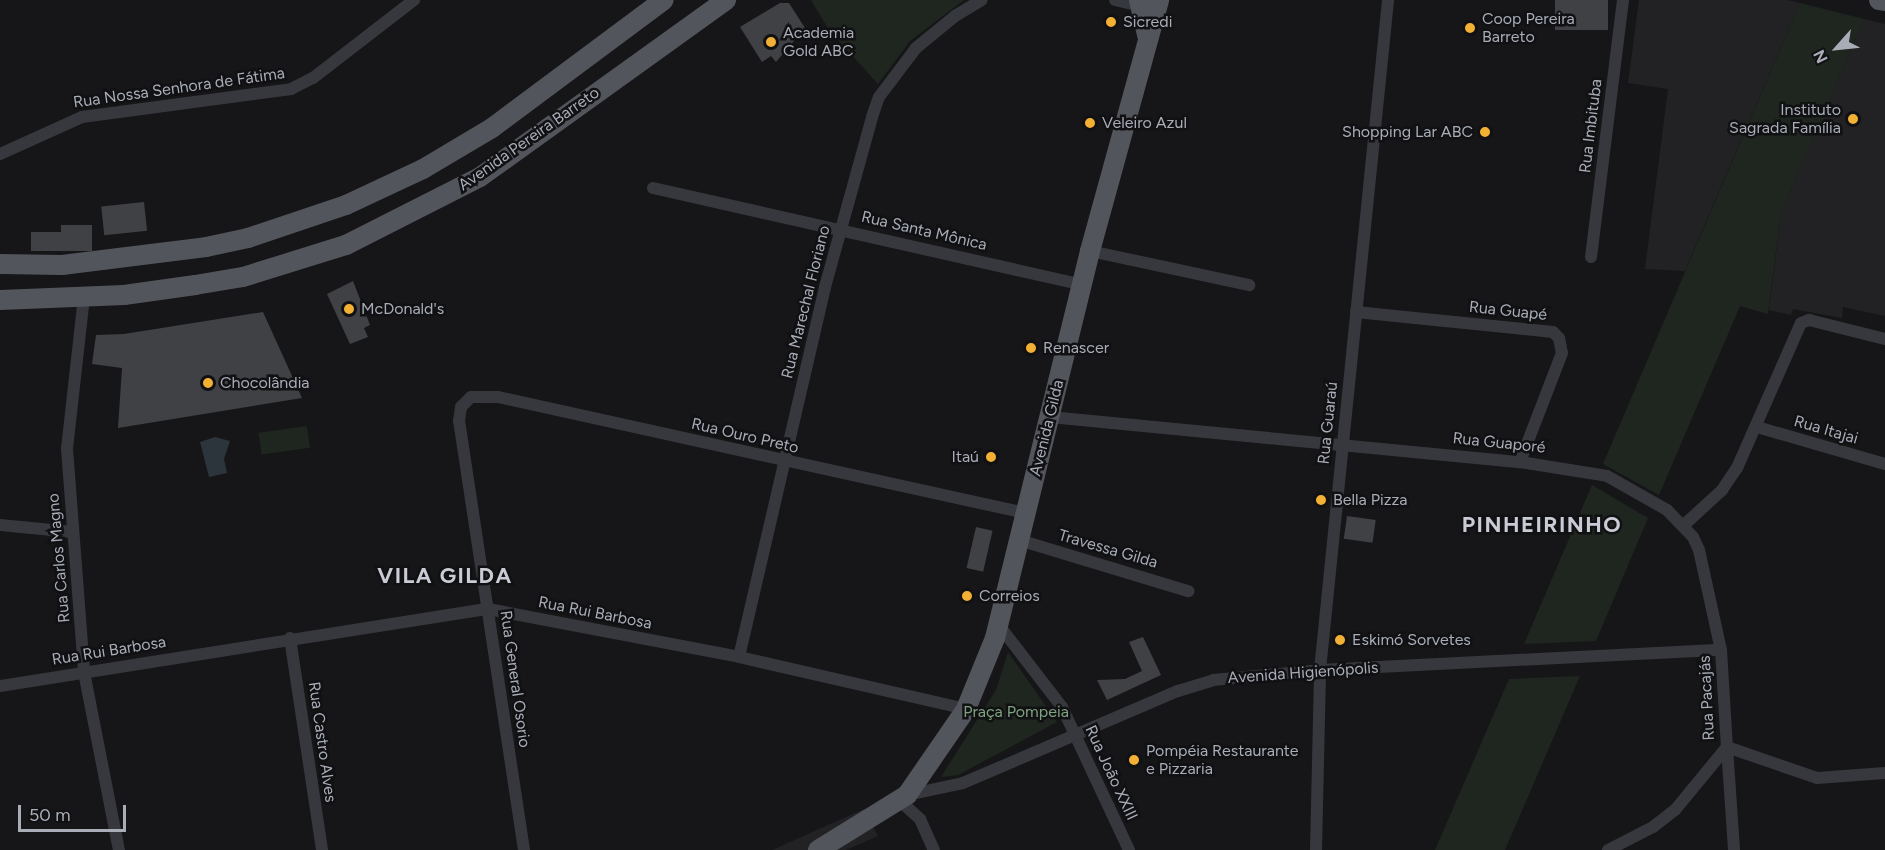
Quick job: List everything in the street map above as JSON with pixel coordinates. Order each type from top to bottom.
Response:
[{"type":"main road","name":"Avenida Pereira Barreto","points":[[0,264],[82,263],[206,247],[248,238],[346,205],[423,169],[492,128],[664,0]]},
{"type":"main road","name":"Avenida Pereira Barreto","points":[[0,300],[124,295],[243,277],[346,245],[480,177],[726,0]]},
{"type":"main road","points":[[1879,0],[1885,2]]},
{"type":"main road","name":"Avenida Gilda","points":[[903,798],[966,709],[998,624],[1090,250],[1149,42],[1147,2]]},
{"type":"main road","name":"Avenida Higienópolis","points":[[818,850],[903,798]]},
{"type":"street","name":"Rua Nossa Senhora de Fátima","points":[[0,154],[82,117],[291,89],[313,78],[403,4],[414,0]]},
{"type":"street","name":"Rua Marechal Floriano","points":[[739,657],[783,462],[842,229],[879,97],[916,48],[955,16],[982,0]]},
{"type":"street","points":[[1115,0],[1147,2]]},
{"type":"street","name":"Rua Guaraú","points":[[1316,850],[1320,670],[1388,0]]},
{"type":"street","name":"Rua Imbituba","points":[[1591,257],[1623,0]]},
{"type":"street","name":"Rua Santa Mônica","points":[[653,188],[1082,285]]},
{"type":"street","points":[[1090,250],[1250,285]]},
{"type":"street","name":"Rua Carlos Magno","points":[[84,297],[66,433],[84,672],[119,850]]},
{"type":"street","name":"Rua Guapé","points":[[1356,312],[1553,332],[1559,338],[1562,353],[1520,462]]},
{"type":"street","points":[[1684,525],[1722,490],[1757,428],[1798,327],[1809,320],[1885,339]]},
{"type":"street","name":"Rua Ouro Preto","points":[[461,407],[471,397],[484,395],[1025,513]]},
{"type":"street","name":"Rua General Osorio","points":[[461,407],[459,421],[524,850]]},
{"type":"street","name":"Rua Guaporé","points":[[1050,417],[1520,462],[1607,476],[1667,510],[1684,525]]},
{"type":"street","name":"Rua Itajai","points":[[1757,428],[1885,464]]},
{"type":"street","points":[[0,525],[73,532]]},
{"type":"street","name":"Rua Pacajás","points":[[1684,525],[1699,550],[1721,650],[1727,747],[1817,778],[1885,773]]},
{"type":"street","name":"Travessa Gilda","points":[[1018,540],[1188,591]]},
{"type":"street","name":"Rua Rui Barbosa","points":[[0,686],[290,638],[488,609],[739,657],[966,709]]},
{"type":"street","name":"Rua João XXIII","points":[[998,624],[1011,636],[1055,699],[1077,736],[1129,850]]},
{"type":"street","name":"Rua Castro Alves","points":[[290,638],[322,850]]},
{"type":"street","name":"Avenida Higienópolis","points":[[903,798],[963,783],[1178,691],[1213,680],[1320,670],[1721,650]]},
{"type":"street","points":[[1608,850],[1653,827],[1675,810],[1727,747]]},
{"type":"street","points":[[1727,747],[1734,850]]},
{"type":"street","points":[[903,798],[920,819],[934,850]]},
{"type":"shaded area","points":[[1639,0],[1787,0],[1800,3],[1685,271],[1645,269],[1668,89],[1628,83]]},
{"type":"shaded area","name":"Instituto Sagrada Família","points":[[1864,19],[1885,24],[1885,316],[1843,307],[1842,318],[1793,309],[1791,315],[1769,310],[1781,213]]},
{"type":"shaded area","points":[[215,437],[230,441],[224,459],[227,473],[209,477],[200,442]]},
{"type":"shaded area","points":[[864,809],[878,836],[846,850],[772,850]]},
{"type":"green space","points":[[811,0],[964,0],[910,41],[878,84],[829,30]]},
{"type":"green space","points":[[1800,3],[1864,19],[1781,213],[1768,314],[1740,306],[1659,495],[1603,464]]},
{"type":"green space","points":[[307,426],[310,448],[262,455],[258,433]]},
{"type":"green space","points":[[1592,485],[1648,518],[1596,641],[1524,644]]},
{"type":"green space","name":"Praça Pompeia","points":[[1008,652],[1057,722],[958,775],[941,777],[996,690]]},
{"type":"green space","points":[[1580,676],[1505,850],[1435,850],[1509,679]]},
{"type":"building","points":[[1555,0],[1608,0],[1608,30],[1555,30]]},
{"type":"building","name":"Academia Gold ABC","points":[[780,3],[789,3],[805,28],[776,62],[771,56],[762,62],[740,27]]},
{"type":"building","points":[[144,202],[147,231],[104,235],[101,206]]},
{"type":"building","points":[[61,225],[92,225],[92,251],[31,251],[31,232],[61,232]]},
{"type":"building","name":"McDonald's","points":[[353,281],[370,325],[364,328],[368,337],[350,344],[327,294]]},
{"type":"building","name":"Chocolândia","points":[[263,312],[302,398],[118,428],[122,368],[92,364],[96,335],[124,334]]},
{"type":"building","points":[[1347,516],[1376,520],[1373,543],[1344,539]]},
{"type":"building","points":[[976,527],[993,531],[983,572],[967,568]]},
{"type":"building","points":[[1143,637],[1161,675],[1107,700],[1097,680],[1125,679],[1142,671],[1129,642]]},
{"type":"place","name":"Sicredi","points":[[1111,22]]},
{"type":"place","name":"Coop Pereira Barreto","points":[[1470,28]]},
{"type":"place","name":"Academia Gold ABC","points":[[771,42]]},
{"type":"place","name":"Instituto Sagrada Família","points":[[1853,119]]},
{"type":"place","name":"Veleiro Azul","points":[[1090,123]]},
{"type":"place","name":"Shopping Lar ABC","points":[[1485,132]]},
{"type":"place","name":"McDonald's","points":[[349,309]]},
{"type":"place","name":"Renascer","points":[[1031,348]]},
{"type":"place","name":"Chocolândia","points":[[208,383]]},
{"type":"place","name":"Itaú","points":[[991,457]]},
{"type":"place","name":"Bella Pizza","points":[[1321,500]]},
{"type":"place","name":"Correios","points":[[967,596]]},
{"type":"place","name":"Eskimó Sorvetes","points":[[1340,640]]},
{"type":"place","name":"Pompéia Restaurante e Pizzaria","points":[[1134,760]]},
{"type":"district","name":"PINHEIRINHO","points":[[1542,525]]},
{"type":"district","name":"VILA GILDA","points":[[445,576]]}]
